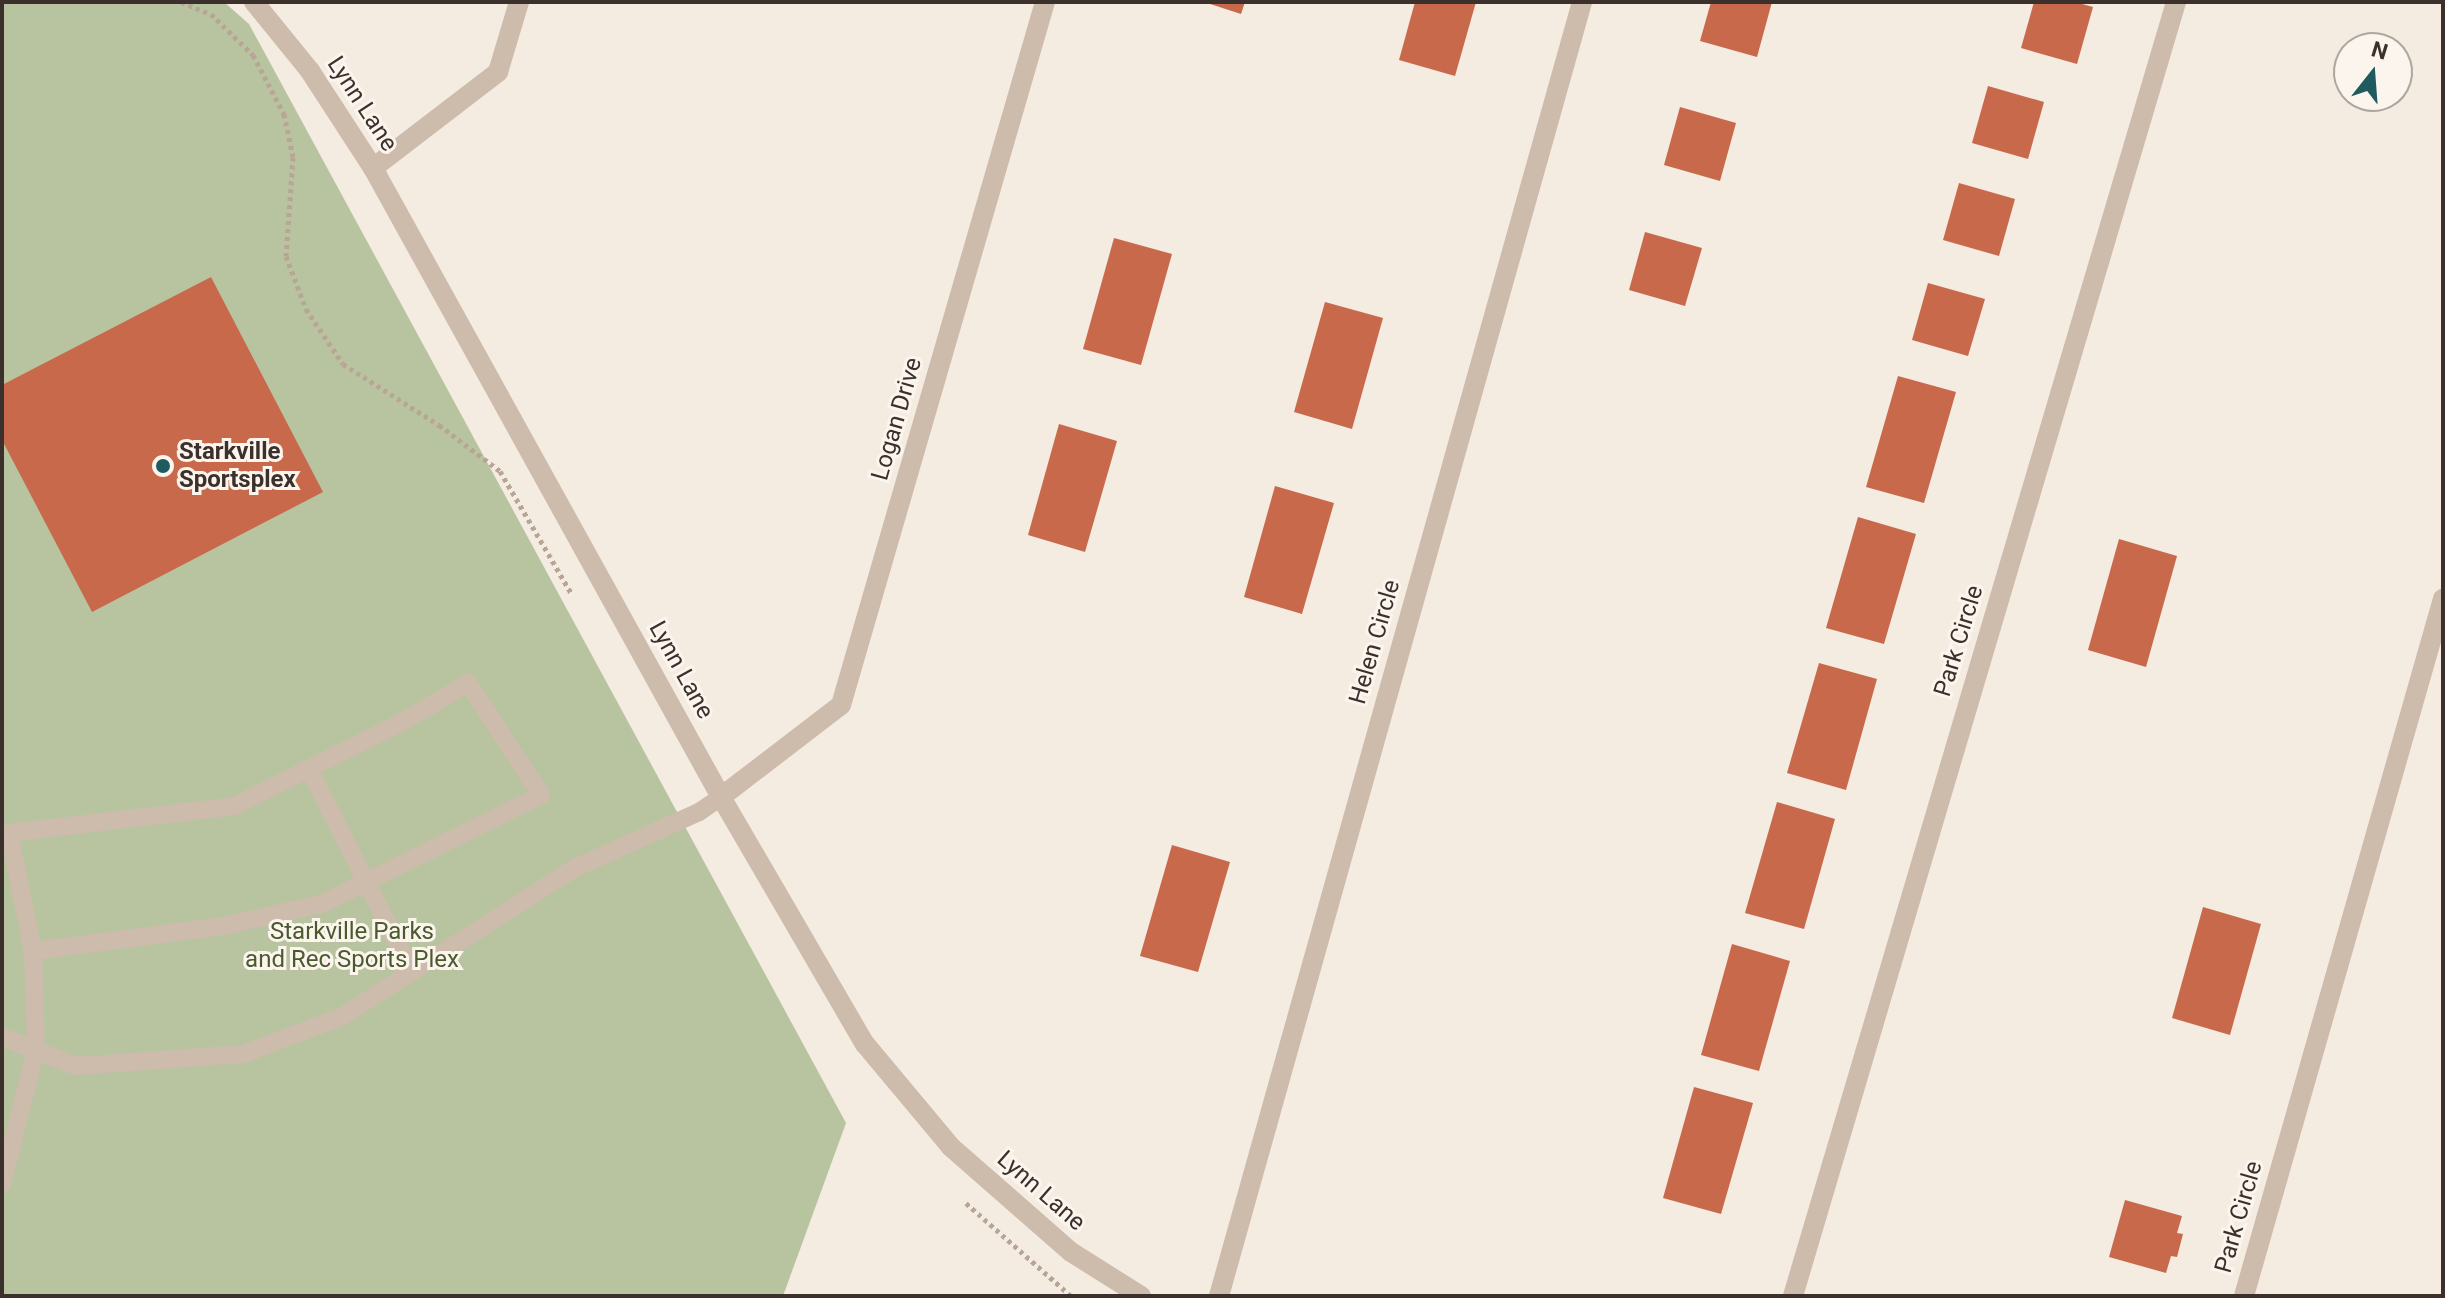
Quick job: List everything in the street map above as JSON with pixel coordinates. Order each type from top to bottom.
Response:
[{"type":"street","name":"Lynn Lane","points":[[254,2],[310,71],[373,168],[721,797],[865,1044],[951,1147],[1071,1252],[1141,1296]]},
{"type":"street","points":[[373,168],[498,72],[519,2]]},
{"type":"street","name":"Logan Drive","points":[[721,797],[841,705],[1045,2]]},
{"type":"street","name":"Helen Circle","points":[[1219,1296],[1582,2]]},
{"type":"street","name":"Park Circle","points":[[1793,1296],[2176,2]]},
{"type":"street","name":"Park Circle","points":[[2244,1296],[2443,599]]},
{"type":"lane","points":[[2,1184],[36,1050],[33,951],[9,833],[234,806],[404,721],[468,683],[541,795],[321,904],[223,926],[33,951]]},
{"type":"lane","points":[[309,769],[412,972]]},
{"type":"lane","points":[[2,1037],[76,1066],[243,1054],[341,1017],[575,868],[699,812],[721,797]]},
{"type":"path","points":[[181,2],[211,14],[253,55],[284,114],[293,157],[286,256],[306,309],[343,364],[439,425],[500,471],[577,603]]},
{"type":"path","points":[[964,1200],[1071,1296]]},
{"type":"green space","name":"Starkville Parks and Rec Sports Plex","points":[[2,2],[224,2],[249,24],[846,1123],[783,1296],[2,1296]]},
{"type":"building","points":[[1204,2],[1245,2],[1241,14]]},
{"type":"building","points":[[1415,2],[1476,2],[1455,76],[1399,60]]},
{"type":"building","points":[[1711,2],[1772,2],[1757,57],[1700,41]]},
{"type":"building","points":[[2034,2],[2075,2],[2093,7],[2077,64],[2021,48]]},
{"type":"building","points":[[1988,86],[2044,102],[2028,159],[1972,143]]},
{"type":"building","points":[[1680,107],[1736,123],[1720,181],[1664,165]]},
{"type":"building","points":[[1959,183],[2015,199],[1999,256],[1943,240]]},
{"type":"building","points":[[1645,232],[1702,248],[1685,306],[1629,290]]},
{"type":"building","points":[[1114,238],[1172,254],[1141,365],[1083,349]]},
{"type":"building","name":"Starkville Sportsplex","points":[[211,277],[323,492],[92,612],[2,440],[2,385]]},
{"type":"building","points":[[1928,283],[1985,299],[1968,356],[1912,340]]},
{"type":"building","points":[[1325,302],[1383,318],[1352,429],[1294,412]]},
{"type":"building","points":[[1898,376],[1956,392],[1924,503],[1866,487]]},
{"type":"building","points":[[1059,424],[1117,441],[1085,552],[1028,535]]},
{"type":"building","points":[[1275,486],[1334,503],[1302,614],[1244,597]]},
{"type":"building","points":[[1858,517],[1916,534],[1884,644],[1826,628]]},
{"type":"building","points":[[2119,539],[2177,556],[2146,667],[2088,650]]},
{"type":"building","points":[[1819,663],[1877,679],[1846,790],[1787,773]]},
{"type":"building","points":[[1777,802],[1835,819],[1804,929],[1745,913]]},
{"type":"building","points":[[1172,845],[1230,862],[1198,972],[1140,956]]},
{"type":"building","points":[[2203,907],[2261,924],[2230,1035],[2172,1018]]},
{"type":"building","points":[[1732,944],[1790,961],[1759,1071],[1701,1055]]},
{"type":"building","points":[[1694,1087],[1753,1103],[1721,1214],[1663,1198]]},
{"type":"building","points":[[2125,1200],[2182,1216],[2177,1233],[2183,1234],[2177,1257],[2171,1256],[2166,1273],[2109,1257]]},
{"type":"place","name":"Starkville Sportsplex","points":[[163,466]]}]
